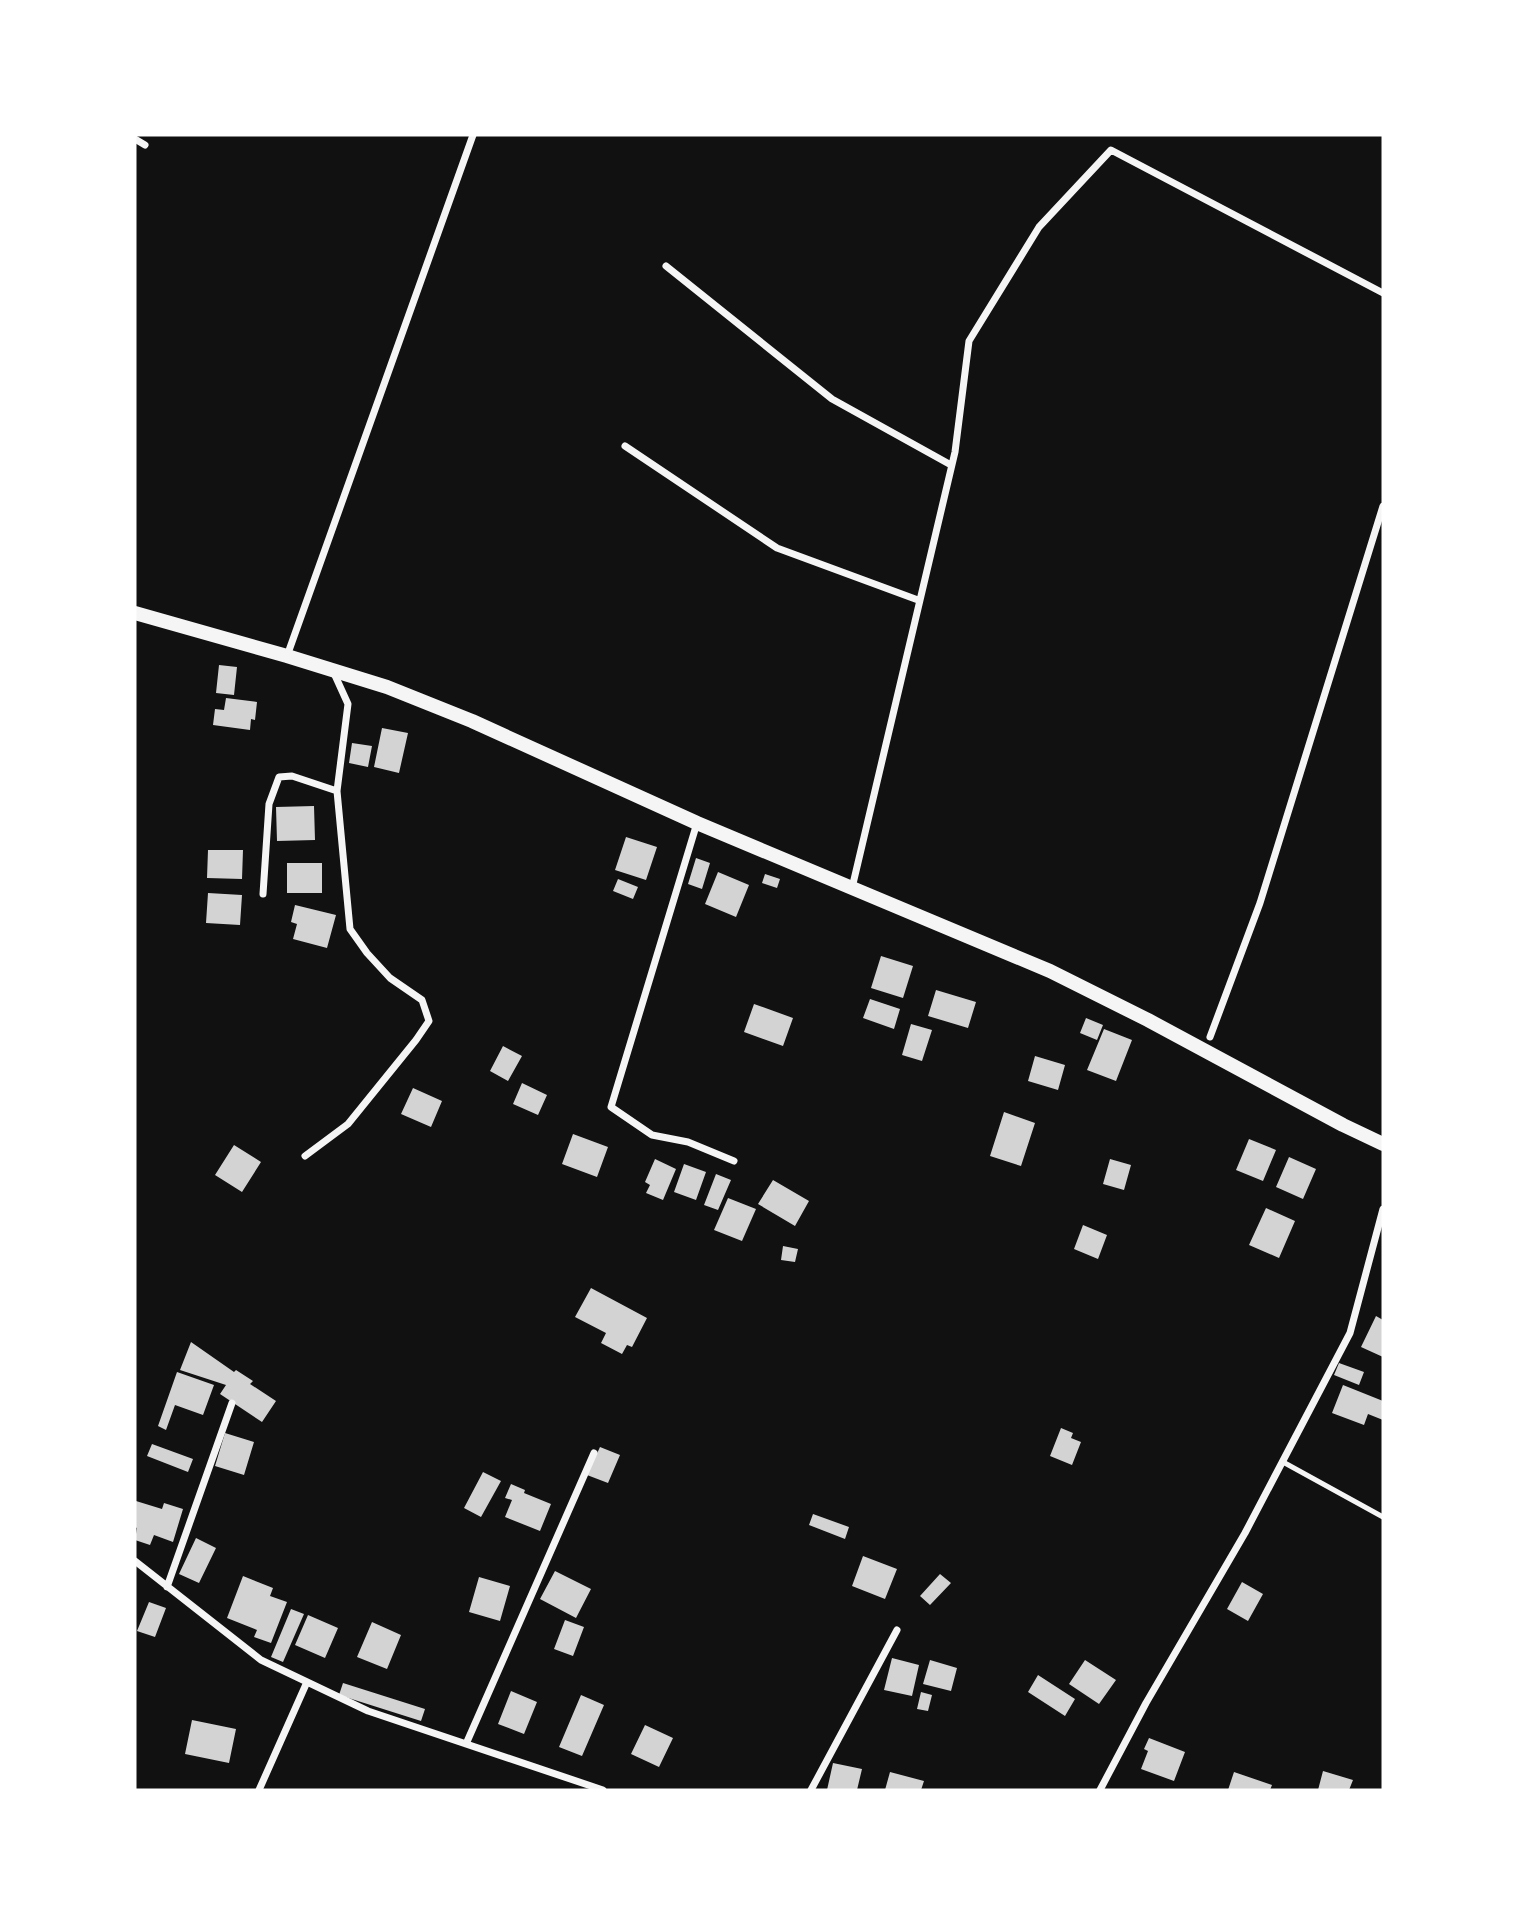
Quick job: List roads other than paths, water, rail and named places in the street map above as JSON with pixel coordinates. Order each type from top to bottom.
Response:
[{"type":"main road","points":[[135,613],[387,687],[441,708],[697,823],[1049,971],[1383,1144]]},
{"type":"street","points":[[287,656],[473,135]]},
{"type":"street","points":[[135,139],[145,145]]},
{"type":"street","points":[[852,888],[954,452],[969,341],[1039,227],[1111,150],[1383,293]]},
{"type":"street","points":[[666,265],[832,399],[951,465]]},
{"type":"street","points":[[625,446],[777,548],[918,600]]},
{"type":"street","points":[[1210,1037],[1260,903],[1383,506]]},
{"type":"street","points":[[305,1156],[348,1124],[429,1021],[422,1000],[390,978],[350,929],[337,791],[348,704],[333,671]]},
{"type":"street","points":[[262,894],[270,804],[279,777],[292,776],[337,791]]},
{"type":"street","points":[[697,823],[611,1107],[652,1135],[688,1142],[734,1161]]},
{"type":"street","points":[[1100,1790],[1146,1703],[1245,1533],[1350,1333],[1383,1209]]},
{"type":"street","points":[[167,1587],[232,1403]]},
{"type":"street","points":[[466,1744],[594,1453]]},
{"type":"street","points":[[135,1561],[261,1660],[368,1711],[603,1790]]},
{"type":"street","points":[[811,1790],[897,1630]]},
{"type":"street","points":[[259,1790],[307,1682]]},
{"type":"lane","points":[[1283,1462],[1383,1517]]}]
